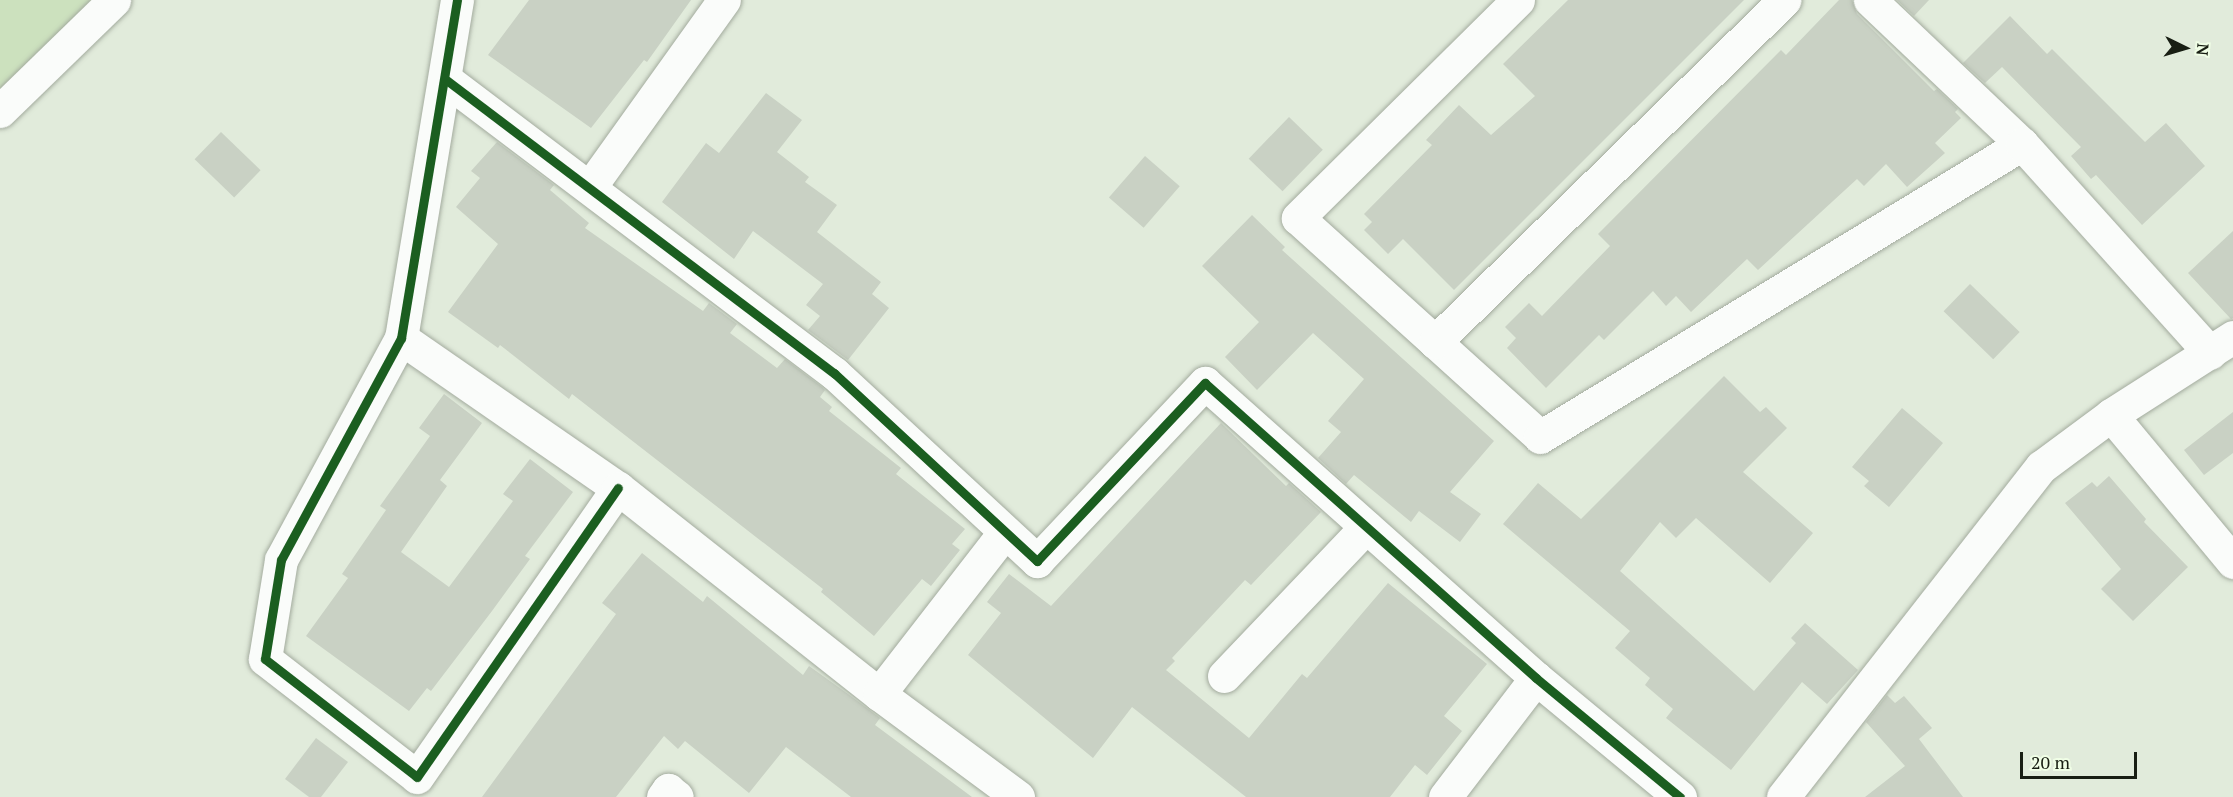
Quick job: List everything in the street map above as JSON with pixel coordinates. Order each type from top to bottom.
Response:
[{"type":"street","points":[[0,111],[114,0]]},
{"type":"street","points":[[457,0],[401,338],[281,560],[265,659],[417,777],[618,488]]},
{"type":"street","points":[[590,187],[724,0]]},
{"type":"street","points":[[1518,0],[1298,218],[1540,437],[2022,144]]},
{"type":"street","points":[[1435,342],[1784,0]]},
{"type":"street","points":[[1783,797],[2041,467],[2111,415],[2221,345],[2022,144],[1870,0]]},
{"type":"street","points":[[445,79],[834,373],[1003,534],[1037,561],[1205,382],[1536,678],[1680,797]]},
{"type":"street","points":[[401,338],[618,488],[879,694],[1018,797]]},
{"type":"street","points":[[2111,415],[2233,562]]},
{"type":"street","points":[[1224,676],[1366,527]]},
{"type":"street","points":[[879,694],[1003,534]]},
{"type":"street","points":[[1445,797],[1536,678]]},
{"type":"street","points":[[663,797],[668,790],[677,797]]},
{"type":"green space","points":[[0,0],[115,0],[0,121]]},
{"type":"building","points":[[529,0],[691,0],[647,62],[644,60],[591,128],[488,55]]},
{"type":"building","points":[[1568,0],[1744,0],[1454,290],[1403,239],[1388,254],[1364,230],[1372,222],[1364,214],[1432,145],[1426,140],[1459,105],[1491,135],[1535,96],[1503,64]]},
{"type":"building","points":[[1839,0],[1852,0],[1857,14],[1934,91],[1937,89],[1958,109],[1955,112],[1961,118],[1935,143],[1945,153],[1907,187],[1886,164],[1864,186],[1857,179],[1758,270],[1747,259],[1691,312],[1676,296],[1666,306],[1653,291],[1604,340],[1599,335],[1546,388],[1507,348],[1516,338],[1505,327],[1529,303],[1542,316],[1610,246],[1598,234],[1781,50],[1786,55]]},
{"type":"building","points":[[1897,0],[1929,0],[1914,16]]},
{"type":"building","points":[[2010,16],[2047,54],[2052,49],[2145,142],[2166,123],[2205,166],[2142,225],[2096,175],[2091,179],[2071,156],[2081,147],[2002,67],[1985,83],[1963,63]]},
{"type":"building","points":[[766,93],[802,120],[777,152],[809,177],[805,182],[837,205],[817,232],[881,282],[872,294],[889,308],[848,360],[808,330],[820,316],[806,305],[823,284],[753,231],[734,259],[662,202],[706,143],[719,153]]},
{"type":"building","points":[[1289,117],[1323,150],[1283,191],[1249,159]]},
{"type":"building","points":[[221,132],[261,170],[234,198],[195,159]]},
{"type":"building","points":[[497,142],[554,185],[550,190],[589,223],[585,228],[703,311],[709,303],[737,324],[730,333],[777,368],[785,359],[822,387],[825,390],[820,397],[832,407],[829,411],[901,468],[896,474],[965,529],[952,544],[960,550],[931,586],[922,579],[874,636],[821,592],[823,589],[572,394],[569,399],[500,345],[498,348],[448,312],[498,244],[456,207],[480,178],[471,171]]},
{"type":"building","points":[[1145,156],[1180,186],[1144,228],[1109,198]]},
{"type":"building","points":[[1252,215],[1285,247],[1282,250],[1494,441],[1450,492],[1481,514],[1460,542],[1419,511],[1411,522],[1354,475],[1346,484],[1318,458],[1341,432],[1328,421],[1364,379],[1313,333],[1257,390],[1225,357],[1259,322],[1202,266]]},
{"type":"building","points":[[2233,231],[2233,318],[2231,319],[2188,273]]},
{"type":"building","points":[[1970,284],[2020,332],[1993,359],[1944,311]]},
{"type":"building","points":[[1724,376],[1760,412],[1766,407],[1787,428],[1743,472],[1813,533],[1770,583],[1696,518],[1676,538],[1660,522],[1620,571],[1754,691],[1796,643],[1791,638],[1805,623],[1858,670],[1827,704],[1802,682],[1731,770],[1666,718],[1673,709],[1645,685],[1650,678],[1615,648],[1630,631],[1503,524],[1538,483],[1581,519]]},
{"type":"building","points":[[444,394],[482,423],[440,480],[447,486],[401,552],[449,587],[513,501],[503,494],[530,459],[573,492],[525,556],[530,559],[492,611],[431,691],[427,688],[409,711],[306,636],[348,578],[342,574],[386,510],[380,506],[430,436],[419,428]]},
{"type":"building","points":[[1902,408],[1943,443],[1889,507],[1864,486],[1869,481],[1852,467]]},
{"type":"building","points":[[2233,412],[2233,453],[2204,475],[2184,450]]},
{"type":"building","points":[[1221,423],[1286,486],[1289,483],[1321,512],[1251,585],[1245,580],[1172,658],[1175,661],[1166,670],[1249,738],[1302,674],[1307,678],[1388,583],[1487,664],[1444,716],[1462,731],[1427,775],[1415,765],[1390,797],[1246,797],[1132,707],[1093,758],[968,655],[1001,613],[987,602],[1009,574],[1051,606]]},
{"type":"building","points":[[2109,476],[2146,519],[2144,522],[2188,567],[2133,621],[2101,589],[2121,569],[2065,503],[2092,482],[2097,487]]},
{"type":"building","points":[[642,553],[703,602],[707,596],[803,675],[809,666],[848,694],[880,718],[875,725],[972,797],[851,797],[786,747],[749,793],[685,741],[678,749],[664,736],[616,797],[482,797],[616,614],[602,603]]},
{"type":"building","points":[[1887,695],[1895,703],[1904,696],[1932,728],[1919,739],[1963,797],[1865,797],[1905,766],[1866,722]]},
{"type":"building","points":[[316,738],[348,762],[321,797],[309,797],[285,779]]},
{"type":"cycle path","points":[[457,0],[401,338],[281,560],[265,659],[417,777],[618,488]]},
{"type":"cycle path","points":[[445,79],[834,373],[1037,561],[1205,383],[1536,678],[1680,797]]}]
